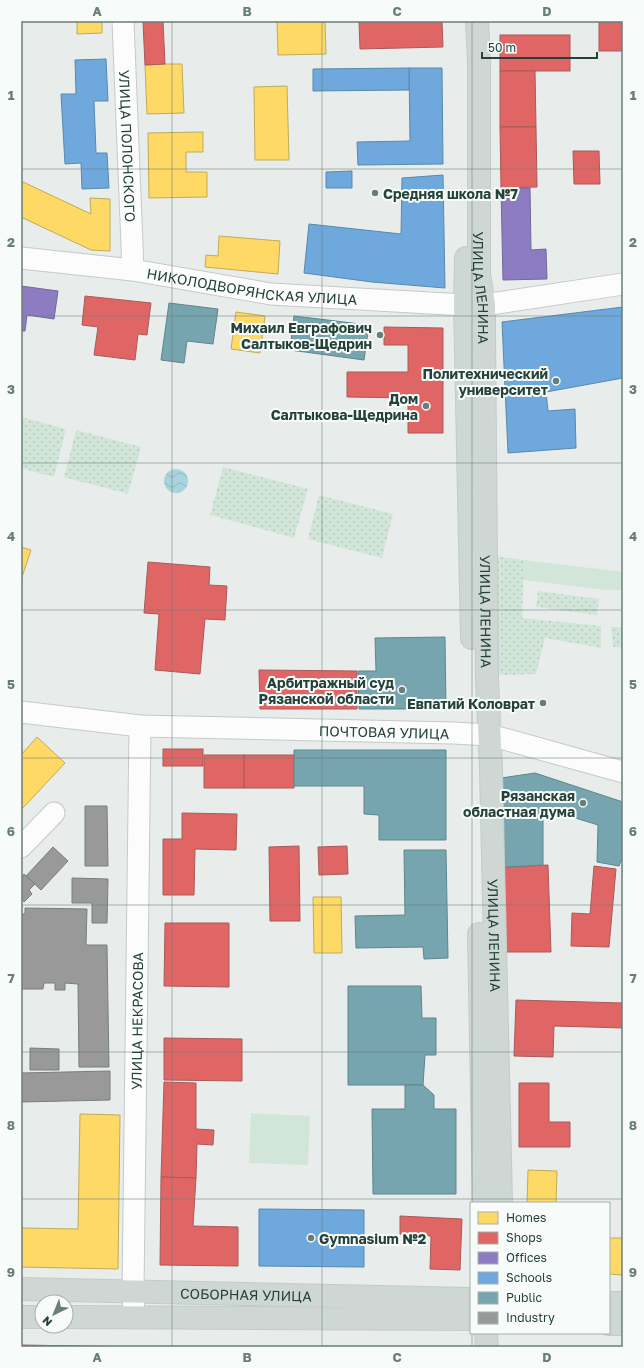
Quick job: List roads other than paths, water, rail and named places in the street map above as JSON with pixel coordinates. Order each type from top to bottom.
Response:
[{"type":"main road","name":"УЛИЦА ЛЕНИНА","points":[[463,21],[466,276],[474,305]]},
{"type":"main road","name":"УЛИЦА ЛЕНИНА","points":[[477,21],[479,61],[479,274],[474,305],[487,679],[482,735],[479,863],[484,1202]]},
{"type":"main road","name":"УЛИЦА ЛЕНИНА","points":[[482,735],[501,1202]]},
{"type":"main road","name":"СОБОРНАЯ УЛИЦА","points":[[21,1289],[470,1299]]},
{"type":"main road","points":[[610,1303],[623,1303]]},
{"type":"main road","points":[[21,1316],[34,1317]]},
{"type":"main road","name":"СОБОРНАЯ УЛИЦА","points":[[74,1317],[470,1319]]},
{"type":"main road","points":[[610,1324],[623,1324]]},
{"type":"main road","points":[[486,1334],[487,1347]]},
{"type":"main road","points":[[501,1334],[501,1347]]},
{"type":"street","name":"УЛИЦА ПОЛОНСКОГО","points":[[122,21],[134,270]]},
{"type":"street","name":"НИКОЛОДВОРЯНСКАЯ УЛИЦА","points":[[21,258],[134,270],[271,294],[474,305],[623,284]]},
{"type":"street","name":"ПОЧТОВАЯ УЛИЦА","points":[[21,712],[140,726],[453,733],[482,735],[623,772]]},
{"type":"street","name":"УЛИЦА НЕКРАСОВА","points":[[134,1317],[133,1291],[140,726]]},
{"type":"street","points":[[21,847],[54,813]]},
{"type":"water","points":[[176,469],[185,472],[188,481],[185,490],[176,493],[167,490],[164,481],[167,472]]},
{"type":"place","name":"Средняя школа №7","points":[[375,193]]},
{"type":"place","name":"Михаил Евграфович Салтыков-Щедрин","points":[[380,335]]},
{"type":"place","name":"Политехнический университет","points":[[556,381]]},
{"type":"place","name":"Дом Салтыкова-Щедрина","points":[[426,406]]},
{"type":"place","name":"Арбитражный суд Рязанской области","points":[[402,690]]},
{"type":"place","name":"Евпатий Коловрат","points":[[543,703]]},
{"type":"place","name":"Рязанская областная дума","points":[[583,803]]},
{"type":"place","name":"Gymnasium №2","points":[[311,1238]]}]
